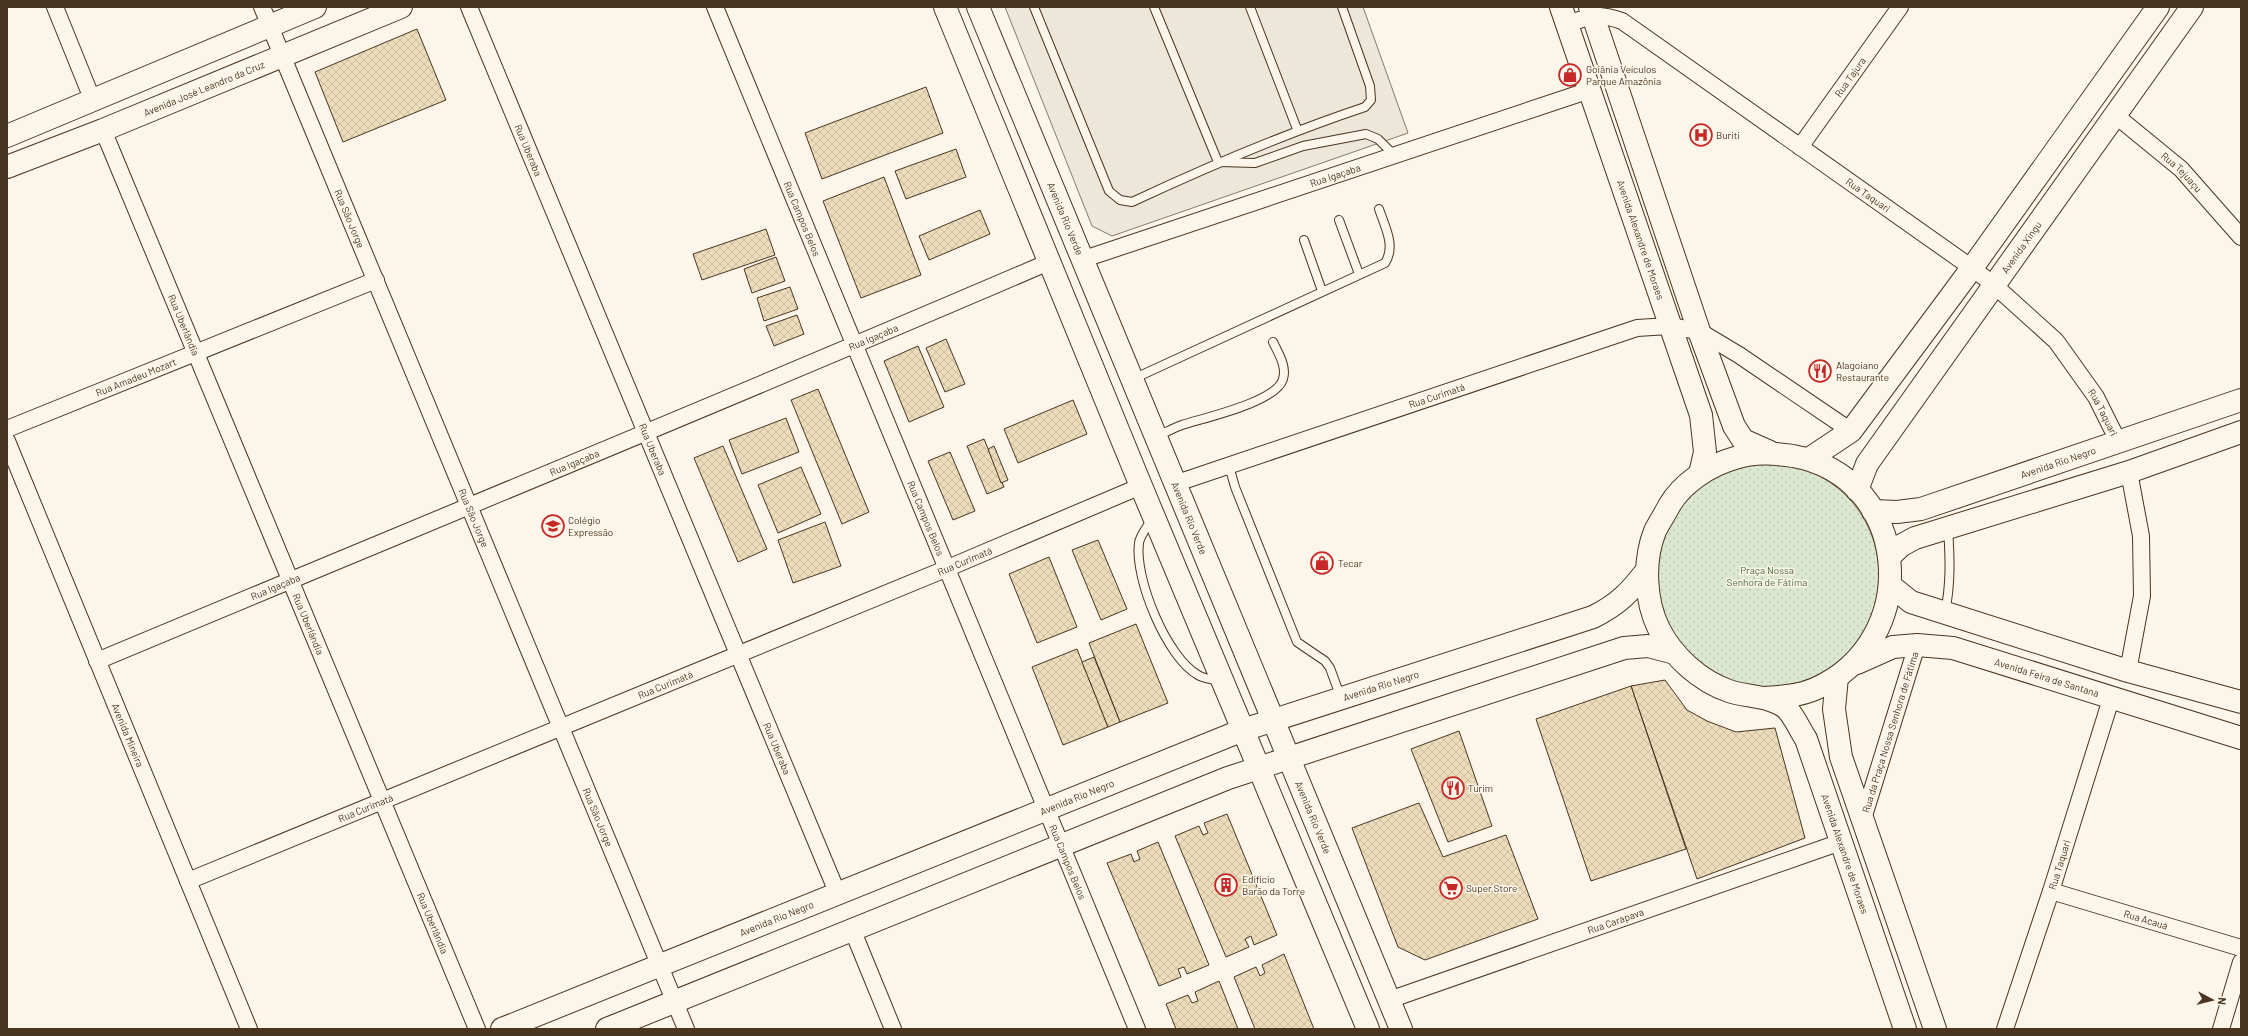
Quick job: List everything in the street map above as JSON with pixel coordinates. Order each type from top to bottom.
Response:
[{"type":"main road","points":[[7,136],[315,7]]},
{"type":"main road","name":"Avenida José Leandro da Cruz","points":[[7,167],[103,130],[401,7]]},
{"type":"main road","points":[[945,7],[1140,486],[1368,1029]]},
{"type":"main road","name":"Avenida Rio Verde","points":[[978,7],[1081,260],[1177,484],[1401,1029]]},
{"type":"main road","points":[[1809,459],[1851,431],[1972,268],[2158,7]]},
{"type":"main road","name":"Avenida Xingu","points":[[1857,490],[1867,464],[2192,7]]},
{"type":"main road","points":[[1591,11],[1699,331],[1734,426],[1743,440],[1771,452],[1809,459],[1835,471],[1857,490],[1873,511],[1884,533],[1890,556],[1891,586],[1881,622],[1871,642],[1845,671],[1834,709],[1841,757],[1935,1029]]},
{"type":"main road","name":"Avenida Alexandre de Moraes","points":[[1564,16],[1669,326],[1701,415],[1706,452],[1700,474]]},
{"type":"main road","name":"Avenida Rio Negro","points":[[1873,511],[1897,512],[1921,509],[2119,443],[2241,400]]},
{"type":"main road","points":[[1890,556],[1915,538],[2129,472],[2241,432]]},
{"type":"main road","points":[[1762,698],[1729,691],[1700,676],[1675,653],[1659,628],[1652,607],[1647,570],[1655,533],[1669,506],[1673,500],[1700,474],[1722,462],[1746,454],[1771,452]]},
{"type":"main road","name":"Avenida Rio Negro","points":[[502,1029],[837,892],[1243,730],[1593,617],[1612,607],[1629,594],[1647,570]]},
{"type":"main road","points":[[1891,586],[1911,602],[2128,670],[2241,702]]},
{"type":"main road","name":"Avenida Feira de Santana","points":[[1762,698],[1789,696],[1808,691],[1893,647],[1917,645],[1953,648],[2111,699],[2241,738]]},
{"type":"main road","points":[[606,1029],[852,928],[1228,778],[1624,648],[1648,646],[1675,653]]},
{"type":"main road","name":"Avenida Alexandre de Moraes","points":[[1762,698],[1787,709],[1806,739],[1905,1029]]},
{"type":"street","points":[[54,7],[93,101]]},
{"type":"street","name":"Rua São Jorge","points":[[262,7],[686,1029]]},
{"type":"street","name":"Rua Uberaba","points":[[469,7],[837,892]]},
{"type":"street","name":"Rua Campos Belos","points":[[715,7],[854,346],[1062,844],[1137,1029]]},
{"type":"street","name":"Rua Tajura","points":[[1800,147],[1900,7]]},
{"type":"street","name":"Rua Taquari","points":[[1564,16],[1591,11],[1622,21],[1972,268],[1994,285],[2056,341],[2096,397],[2119,443]]},
{"type":"street","name":"Rua Igaçaba","points":[[1081,260],[1590,90]]},
{"type":"street","name":"Rua Tejuaçu","points":[[2115,115],[2180,169],[2241,237]]},
{"type":"street","name":"Rua Uberlândia","points":[[103,130],[477,1029]]},
{"type":"street","name":"Rua Igaçaba","points":[[98,661],[469,505],[647,434],[1049,262]]},
{"type":"street","name":"Rua Amadeu Mozart","points":[[7,429],[376,280]]},
{"type":"street","name":"Rua Curimatá","points":[[1177,484],[1637,328],[1669,326],[1699,331]]},
{"type":"street","points":[[1699,331],[1739,355],[1851,431]]},
{"type":"street","name":"Avenida Mineira","points":[[7,441],[249,1029]]},
{"type":"street","points":[[2128,670],[2142,596],[2141,536],[2129,472]]},
{"type":"street","name":"Rua Curimatá","points":[[188,881],[948,568],[1140,486]]},
{"type":"street","name":"Rua da Praça Nossa Senhora de Fátima","points":[[1863,819],[1917,645]]},
{"type":"street","name":"Rua Taquari","points":[[2005,1029],[2051,891],[2111,699]]},
{"type":"street","name":"Rua Carapava","points":[[1389,1000],[1841,842]]},
{"type":"street","name":"Rua Acauá","points":[[2051,891],[2241,948]]},
{"type":"street","points":[[852,928],[893,1029]]},
{"type":"street","points":[[2221,1029],[2241,962]]},
{"type":"lane","points":[[1034,7],[1109,191],[1114,196],[1125,202],[1132,202],[1218,162],[1297,129],[1365,107],[1371,100],[1370,86],[1342,7]]},
{"type":"lane","points":[[1154,7],[1218,162]]},
{"type":"lane","points":[[1250,7],[1297,129]]},
{"type":"lane","points":[[1218,162],[1255,163],[1303,146],[1366,134],[1378,139],[1394,155]]},
{"type":"lane","points":[[1132,379],[1385,263],[1390,255],[1390,245],[1379,209]]},
{"type":"lane","points":[[1339,220],[1359,274]]},
{"type":"lane","points":[[1304,240],[1322,291]]},
{"type":"lane","points":[[1157,436],[1180,426],[1254,402],[1273,392],[1283,380],[1284,367],[1273,342]]},
{"type":"lane","points":[[1229,466],[1235,487],[1297,642],[1325,661],[1330,668],[1341,698]]},
{"type":"lane","points":[[1154,517],[1139,542],[1138,561],[1147,596],[1158,621],[1183,662],[1198,676],[1223,682]]},
{"type":"lane","points":[[1945,612],[1950,590],[1948,528]]},
{"type":"green space","name":"Praça Nossa Senhora de Fátima","points":[[1756,463],[1778,463],[1810,471],[1820,476],[1838,488],[1854,504],[1871,532],[1877,553],[1879,575],[1877,597],[1871,618],[1854,646],[1838,662],[1810,679],[1778,687],[1756,687],[1724,679],[1714,674],[1696,662],[1680,646],[1663,618],[1655,586],[1655,564],[1663,532],[1668,522],[1680,504],[1696,488],[1724,471]]},
{"type":"shaded area","points":[[1005,7],[1363,7],[1408,133],[1112,236],[1092,226]]},
{"type":"building","points":[[417,29],[446,100],[343,142],[315,72]]},
{"type":"building","points":[[926,87],[943,133],[822,179],[805,133]]},
{"type":"building","points":[[956,149],[966,177],[906,199],[895,171]]},
{"type":"building","points":[[884,177],[921,275],[861,298],[823,201]]},
{"type":"building","points":[[980,210],[990,234],[929,260],[919,236]]},
{"type":"building","points":[[766,229],[775,255],[702,280],[693,254]]},
{"type":"building","points":[[776,257],[785,281],[752,293],[744,269]]},
{"type":"building","points":[[790,287],[798,309],[764,321],[757,298]]},
{"type":"building","points":[[797,315],[804,334],[774,346],[766,326]]},
{"type":"building","points":[[946,339],[965,384],[945,392],[926,348]]},
{"type":"building","points":[[918,346],[944,407],[909,422],[884,361]]},
{"type":"building","points":[[818,389],[869,512],[842,524],[791,400]]},
{"type":"building","points":[[1073,400],[1087,434],[1018,463],[1004,429]]},
{"type":"building","points":[[786,418],[799,452],[742,474],[729,440]]},
{"type":"building","points":[[984,439],[1004,487],[987,494],[967,446]]},
{"type":"building","points":[[723,446],[767,549],[738,562],[694,458]]},
{"type":"building","points":[[994,446],[1008,480],[1001,483],[988,449]]},
{"type":"building","points":[[950,452],[975,511],[953,520],[928,461]]},
{"type":"building","points":[[801,467],[821,514],[778,533],[758,485]]},
{"type":"building","points":[[825,522],[841,566],[793,583],[778,540]]},
{"type":"building","points":[[1098,540],[1127,609],[1101,620],[1072,550]]},
{"type":"building","points":[[1049,557],[1077,627],[1037,643],[1009,574]]},
{"type":"building","points":[[1136,624],[1168,703],[1120,722],[1089,643]]},
{"type":"building","points":[[1077,649],[1108,727],[1063,745],[1032,667]]},
{"type":"building","points":[[1094,657],[1120,722],[1108,727],[1082,662]]},
{"type":"building","points":[[1665,680],[1687,710],[1707,721],[1736,732],[1775,728],[1805,838],[1697,879],[1631,686]]},
{"type":"building","points":[[1631,686],[1686,849],[1591,881],[1536,719]]},
{"type":"building","name":"Turim","points":[[1459,731],[1492,826],[1448,842],[1411,749]]},
{"type":"building","name":"Super Store","points":[[1419,803],[1443,857],[1506,835],[1538,919],[1425,960],[1398,947],[1352,828]]},
{"type":"building","name":"Edifício Barão da Torre","points":[[1227,814],[1277,935],[1254,945],[1251,936],[1245,939],[1249,947],[1226,957],[1175,836],[1199,826],[1203,835],[1208,833],[1204,823]]},
{"type":"building","points":[[1158,842],[1209,965],[1187,974],[1184,967],[1178,969],[1181,977],[1159,986],[1107,863],[1131,854],[1134,862],[1140,859],[1137,851]]},
{"type":"building","points":[[1284,954],[1314,1029],[1255,1029],[1234,977],[1256,967],[1260,976],[1265,973],[1262,965]]},
{"type":"building","points":[[1219,981],[1238,1029],[1176,1029],[1166,1004],[1188,995],[1192,1003],[1198,1001],[1195,992]]},
{"type":"place","name":"Goiânia Veículos Parque Amazônia","points":[[1570,75]]},
{"type":"place","name":"Buriti","points":[[1701,135]]},
{"type":"place","name":"Alagoiano Restaurante","points":[[1820,371]]},
{"type":"place","name":"Colégio Expressão","points":[[553,526]]},
{"type":"place","name":"Tecar","points":[[1322,563]]},
{"type":"place","name":"Turim","points":[[1453,788]]},
{"type":"place","name":"Edifício Barão da Torre","points":[[1226,885]]},
{"type":"place","name":"Super Store","points":[[1451,888]]}]
